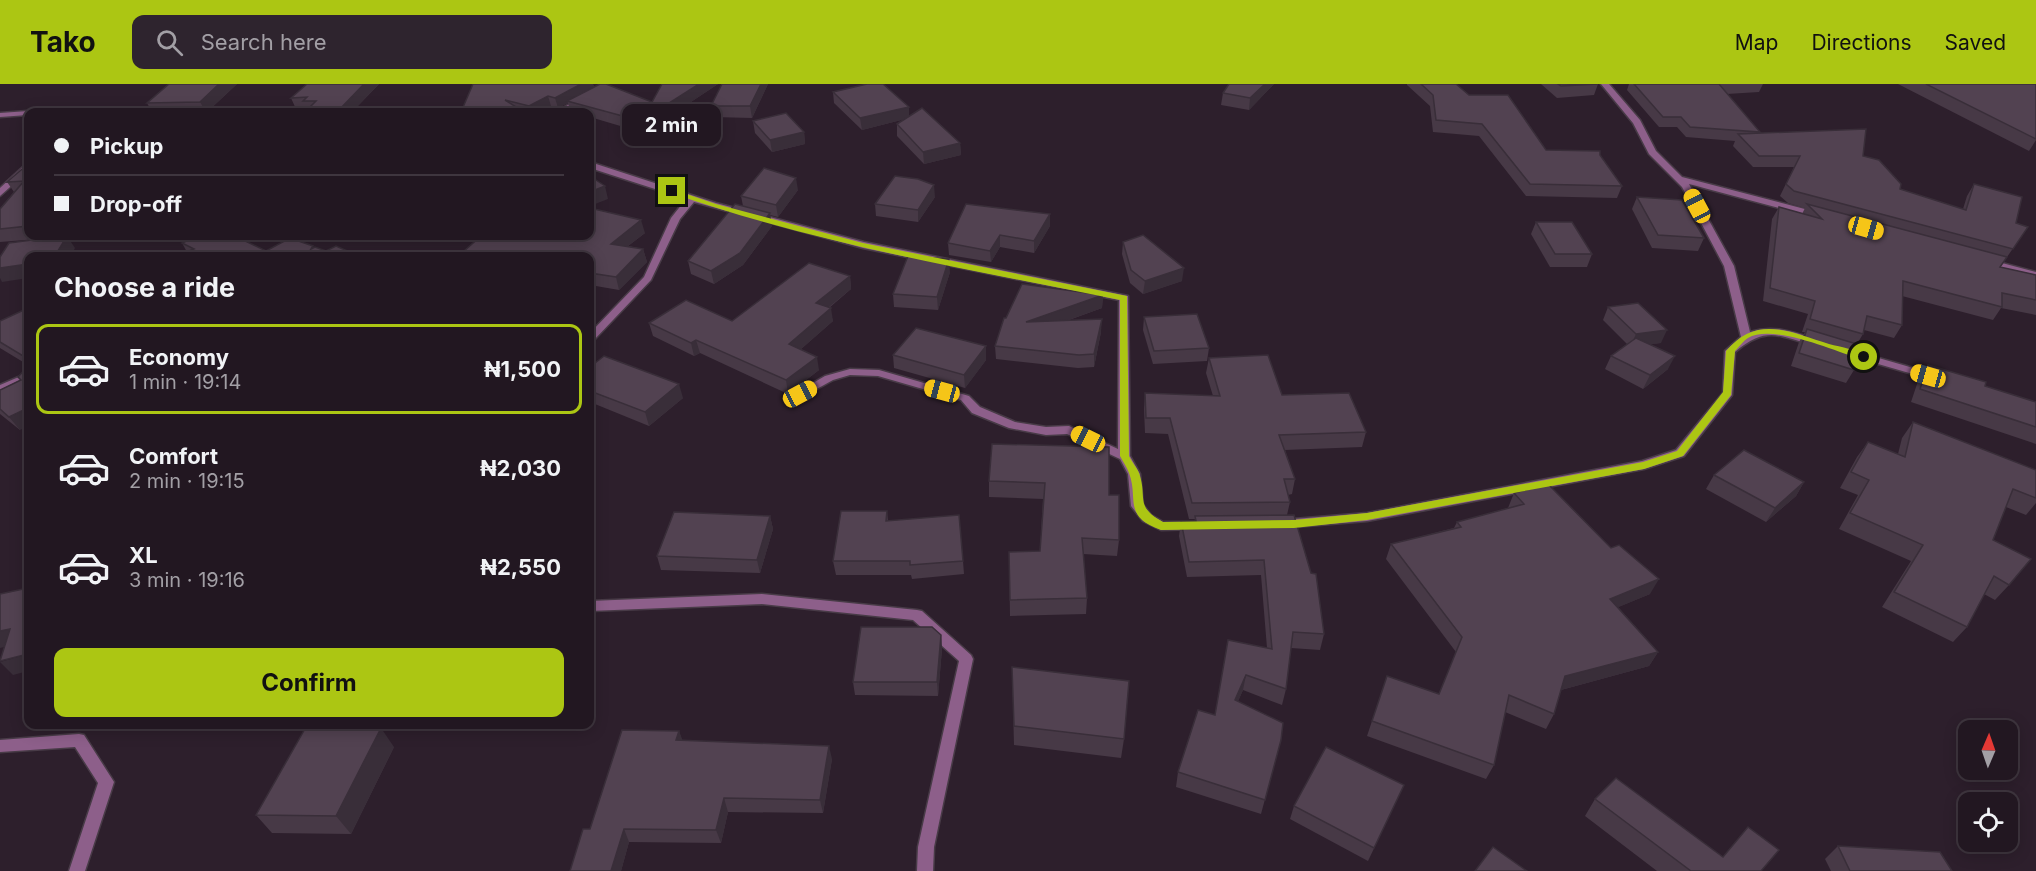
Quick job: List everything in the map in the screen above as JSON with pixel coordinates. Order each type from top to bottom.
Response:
[{"type":"street","points":[[1605,84],[1637,122],[1652,152],[1686,186],[1729,266],[1746,336]]},
{"type":"street","points":[[568,108],[596,94]]},
{"type":"street","points":[[0,115],[24,113]]},
{"type":"street","points":[[594,166],[692,198],[863,245],[1124,298],[1124,456],[1134,474],[1137,506],[1147,518],[1161,526],[1208,526]]},
{"type":"street","points":[[0,181],[24,172]]},
{"type":"street","points":[[0,193],[24,173]]},
{"type":"street","points":[[1679,178],[1831,219]]},
{"type":"street","points":[[594,334],[648,278],[676,218],[692,198]]},
{"type":"street","points":[[1982,261],[2036,275]]},
{"type":"street","points":[[1272,524],[1367,516],[1644,465],[1680,453],[1728,393],[1730,351],[1746,336],[1760,332],[1781,332],[1945,381]]},
{"type":"street","points":[[800,394],[829,378],[850,372],[879,373],[965,398],[976,410],[1013,425],[1046,430],[1069,430],[1124,456]]},
{"type":"street","points":[[0,389],[24,378]]},
{"type":"street","points":[[594,606],[762,599],[917,615],[966,659],[926,847],[925,871]]},
{"type":"street","points":[[0,746],[79,740],[106,782],[76,871]]},
{"type":"building","points":[[169,84],[219,84],[200,102],[147,103]]},
{"type":"building","points":[[307,84],[364,84],[341,108],[309,108],[316,101],[303,101],[307,97],[291,98]]},
{"type":"building","points":[[473,84],[581,84],[555,98],[548,96],[529,106],[505,100],[518,108],[463,108]]},
{"type":"building","points":[[600,84],[606,84],[652,102],[662,84],[699,84],[641,121],[567,101]]},
{"type":"building","points":[[722,84],[761,84],[750,106],[711,106]]},
{"type":"building","points":[[867,84],[883,84],[909,107],[860,118],[833,92]]},
{"type":"building","points":[[1229,84],[1265,84],[1250,98],[1223,93]]},
{"type":"building","points":[[1421,84],[1456,84],[1469,95],[1508,95],[1546,150],[1600,151],[1600,155],[1622,186],[1530,184],[1482,124],[1436,120],[1433,95]]},
{"type":"building","points":[[1558,84],[1598,84],[1561,86]]},
{"type":"building","points":[[1634,84],[1719,84],[1760,132],[1690,127],[1681,117],[1663,117]]},
{"type":"building","points":[[1926,84],[2036,84],[2036,139]]},
{"type":"building","points":[[922,108],[960,143],[923,152],[897,124]]},
{"type":"building","points":[[786,113],[804,132],[770,140],[753,121]]},
{"type":"building","points":[[1866,129],[1863,156],[1879,160],[1901,184],[1900,189],[1966,210],[1974,184],[2022,197],[2016,223],[2028,227],[2013,249],[1794,191],[1786,184],[1800,156],[1759,156],[1738,134]]},
{"type":"building","points":[[24,167],[24,181],[7,182]]},
{"type":"building","points":[[764,168],[796,178],[776,205],[741,196]]},
{"type":"building","points":[[895,176],[918,179],[934,185],[918,210],[875,204]]},
{"type":"building","points":[[594,179],[605,186],[594,190]]},
{"type":"building","points":[[24,181],[24,226],[0,229],[0,209]]},
{"type":"building","points":[[1637,197],[1682,200],[1704,238],[1658,235]]},
{"type":"building","points":[[735,204],[770,213],[740,253],[711,271],[688,261]]},
{"type":"building","points":[[966,204],[1050,214],[1034,241],[1000,235],[990,251],[948,243]]},
{"type":"building","points":[[1807,204],[2007,257],[2000,267],[2036,275],[2036,300],[2002,293],[2002,307],[1903,281],[1902,325],[1867,316],[1863,334],[1810,319],[1815,301],[1770,288],[1779,207],[1822,219]]},
{"type":"building","points":[[594,209],[641,220],[611,244],[643,249],[616,277],[594,274],[594,252],[463,252],[476,240],[594,240]]},
{"type":"building","points":[[1536,222],[1572,222],[1592,254],[1555,254]]},
{"type":"building","points":[[1143,235],[1184,268],[1145,281],[1131,270],[1123,242]]},
{"type":"building","points":[[65,240],[57,252],[24,252],[24,265],[0,268],[0,257],[9,243]]},
{"type":"building","points":[[189,240],[243,240],[266,251],[286,240],[296,240],[313,246],[311,249],[315,247],[326,251],[336,246],[350,252],[186,252],[194,249],[182,243]]},
{"type":"building","points":[[908,256],[949,259],[937,297],[893,294]]},
{"type":"building","points":[[809,263],[850,276],[816,303],[831,308],[789,344],[817,357],[786,380],[696,340],[691,343],[649,323],[686,300],[732,321]]},
{"type":"building","points":[[1022,284],[1103,295],[1026,322],[1102,319],[1094,354],[1079,355],[995,346],[1004,318]]},
{"type":"building","points":[[1638,303],[1667,330],[1636,334],[1608,307]]},
{"type":"building","points":[[24,310],[24,357],[0,342],[0,321]]},
{"type":"building","points":[[1197,314],[1209,348],[1154,351],[1144,317]]},
{"type":"building","points":[[916,328],[986,346],[964,375],[893,355]]},
{"type":"building","points":[[1807,329],[1860,345],[1854,370],[1799,353]]},
{"type":"building","points":[[1636,338],[1675,356],[1650,375],[1611,356]]},
{"type":"building","points":[[1268,355],[1282,395],[1349,393],[1366,432],[1279,435],[1295,479],[1284,479],[1290,502],[1192,503],[1170,418],[1146,418],[1145,393],[1220,396],[1209,358]]},
{"type":"building","points":[[604,356],[679,384],[645,412],[594,393],[594,364]]},
{"type":"building","points":[[1928,365],[1986,382],[1985,386],[2036,402],[2036,427],[1920,389]]},
{"type":"building","points":[[24,370],[24,410],[9,417],[0,409],[0,390],[21,380],[18,377]]},
{"type":"building","points":[[1913,422],[2036,470],[2036,498],[2013,489],[1993,540],[2031,559],[2009,585],[1994,576],[1967,627],[1894,592],[1923,545],[1850,513],[1869,480],[1851,472],[1868,442],[1905,457]]},
{"type":"building","points":[[992,444],[1109,447],[1109,495],[1119,495],[1119,540],[1082,538],[1087,598],[1010,600],[1009,552],[1040,551],[1045,483],[989,481]]},
{"type":"building","points":[[1744,450],[1804,482],[1775,508],[1714,475]]},
{"type":"building","points":[[1548,484],[1611,548],[1619,545],[1659,579],[1610,599],[1658,652],[1565,676],[1554,714],[1509,695],[1494,765],[1372,721],[1387,676],[1439,694],[1462,637],[1391,544],[1461,527],[1457,522],[1524,504],[1514,493]]},
{"type":"building","points":[[841,511],[887,511],[886,521],[959,515],[963,561],[910,565],[910,561],[833,561]]},
{"type":"building","points":[[674,512],[770,516],[757,560],[657,556]]},
{"type":"building","points":[[1294,515],[1311,573],[1316,574],[1324,634],[1293,632],[1286,689],[1246,675],[1235,700],[1283,723],[1281,740],[1265,800],[1178,772],[1198,710],[1215,715],[1228,640],[1272,649],[1264,560],[1189,562],[1181,521],[1196,521],[1195,516]]},
{"type":"building","points":[[24,589],[24,655],[0,661],[10,629],[0,631],[0,594]]},
{"type":"building","points":[[861,627],[932,627],[941,635],[937,682],[853,682]]},
{"type":"building","points":[[1012,667],[1129,681],[1124,739],[1014,726]]},
{"type":"building","points":[[305,729],[380,729],[336,816],[256,815]]},
{"type":"building","points":[[622,730],[679,731],[676,740],[829,746],[820,800],[724,798],[716,830],[624,829],[611,871],[570,871],[583,829],[590,829]]},
{"type":"building","points":[[1326,747],[1404,785],[1374,848],[1294,806]]},
{"type":"building","points":[[1616,778],[1723,857],[1748,827],[1779,850],[1761,871],[1691,871],[1595,799]]},
{"type":"building","points":[[1838,846],[1940,852],[1952,871],[1850,871]]},
{"type":"building","points":[[1493,847],[1527,871],[1475,871]]},
{"type":"route","points":[[672,191],[713,205],[863,245],[1124,298],[1124,456],[1134,474],[1137,506],[1147,518],[1161,526],[1294,524],[1367,516],[1644,465],[1680,453],[1728,393],[1730,351],[1746,336],[1760,332],[1781,332],[1864,357]]}]
